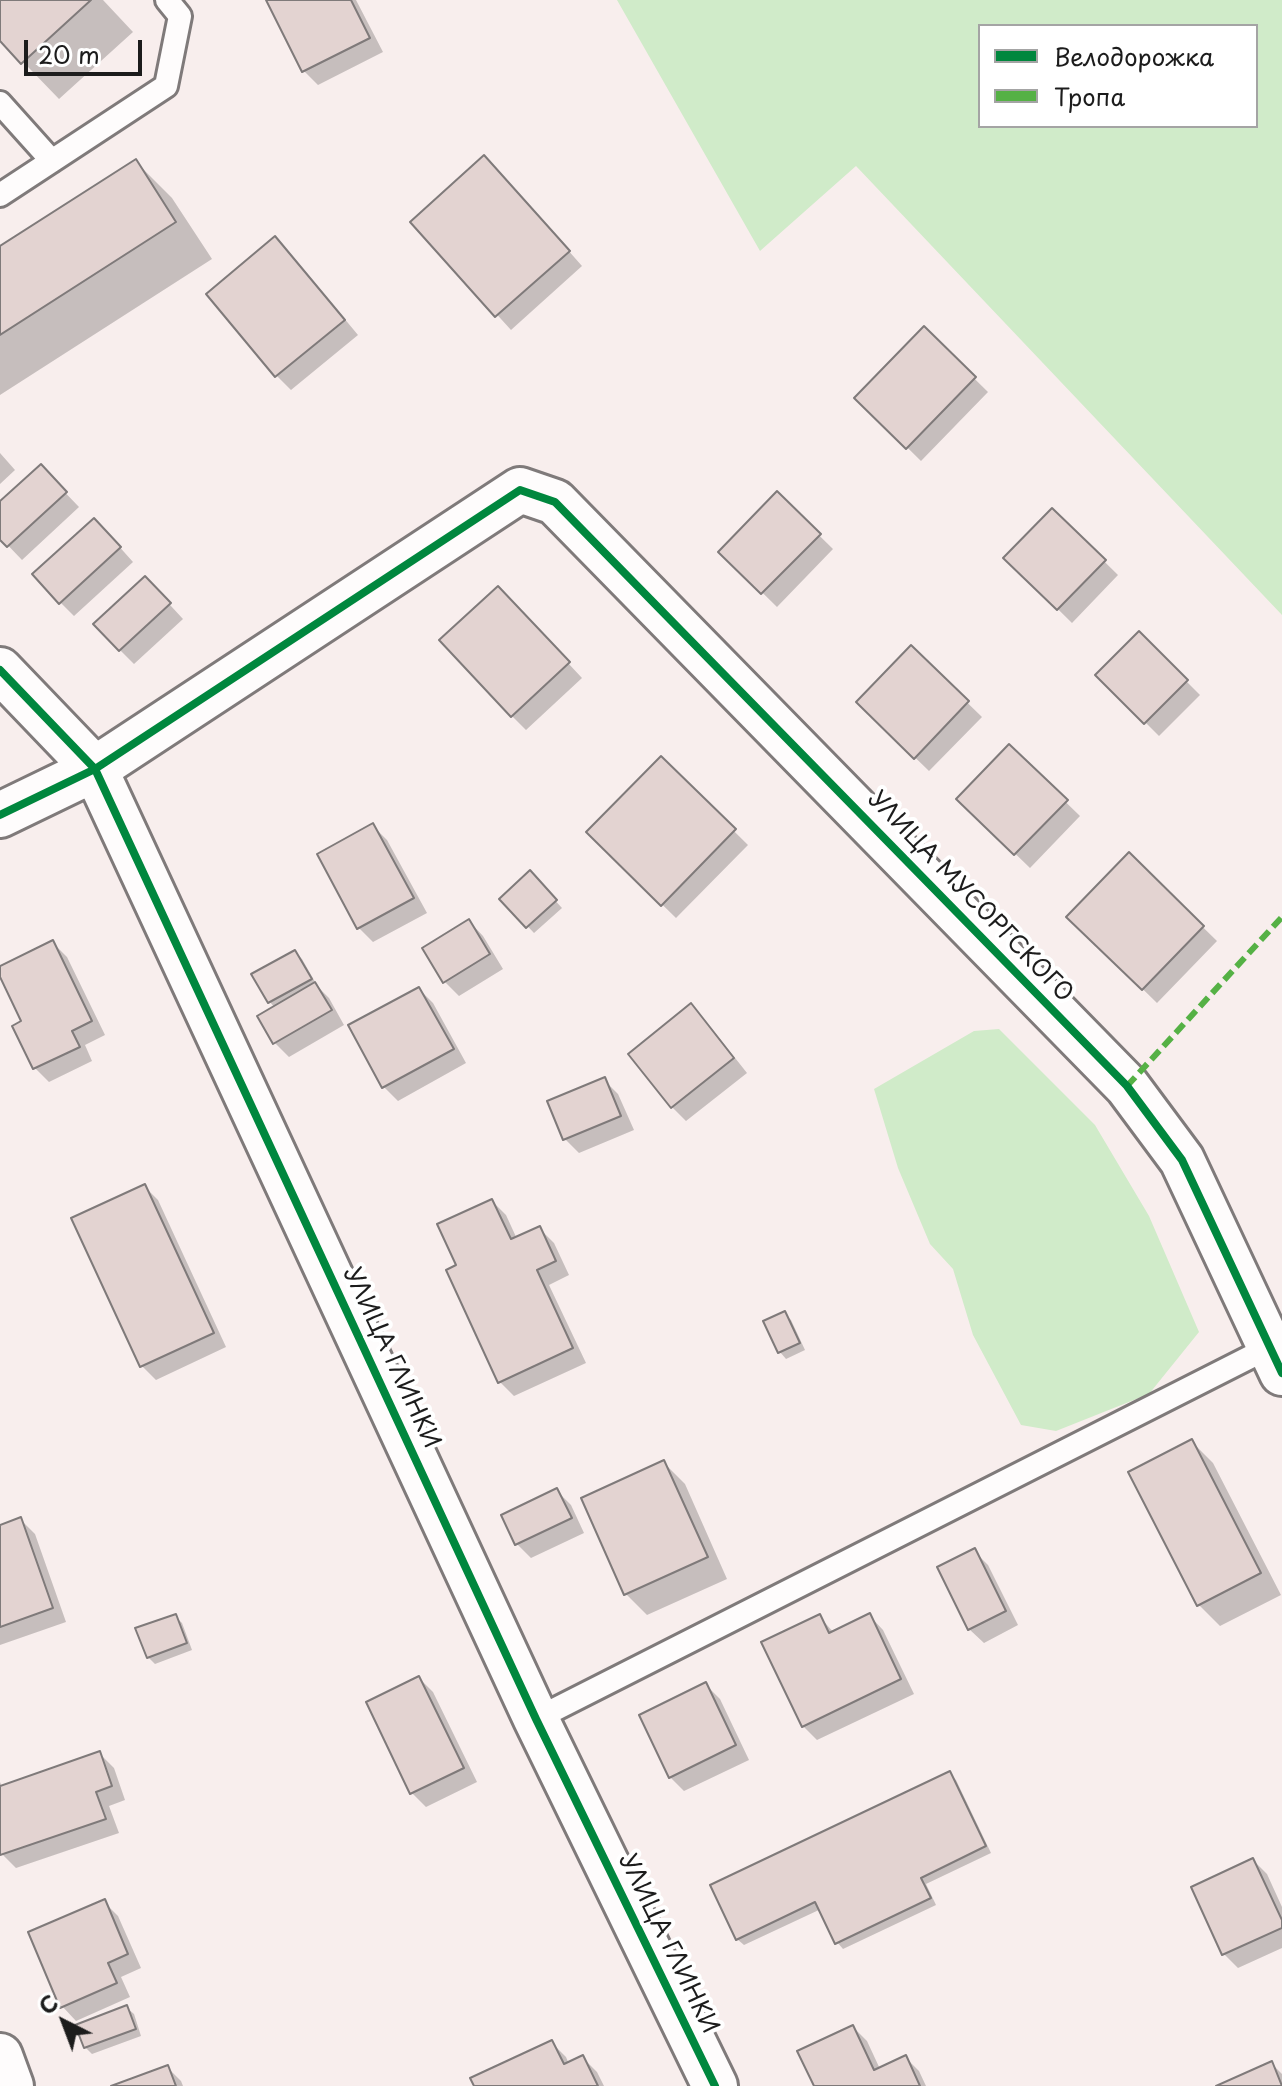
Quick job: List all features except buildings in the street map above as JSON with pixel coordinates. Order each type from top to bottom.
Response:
[{"type":"street","name":"УЛИЦА МУСОРГСКОГО","points":[[95,769],[520,490],[555,502],[1127,1086],[1182,1160],[1276,1360]]},
{"type":"street","name":"УЛИЦА ГЛИНКИ","points":[[0,670],[95,769],[536,1719],[715,2086]]},
{"type":"street","points":[[0,815],[95,769]]},
{"type":"street","points":[[0,2056],[11,2086]]},
{"type":"lane","points":[[0,195],[166,86],[180,16],[167,0]]},
{"type":"lane","points":[[0,104],[52,161]]},
{"type":"lane","points":[[536,1719],[1276,1360]]},
{"type":"green space","points":[[617,0],[1282,0],[1282,615],[856,166],[760,251]]},
{"type":"green space","points":[[999,1029],[1095,1125],[1149,1216],[1199,1332],[1149,1394],[1056,1431],[1021,1425],[973,1335],[953,1269],[930,1244],[898,1168],[874,1089],[974,1031]]},
{"type":"marked path","points":[[1127,1086],[1282,917]]},
{"type":"cycle path","points":[[0,815],[95,769],[520,490],[555,502],[1127,1086],[1182,1160],[1282,1373]]},
{"type":"cycle path","points":[[0,670],[95,769],[536,1719],[715,2086]]}]
